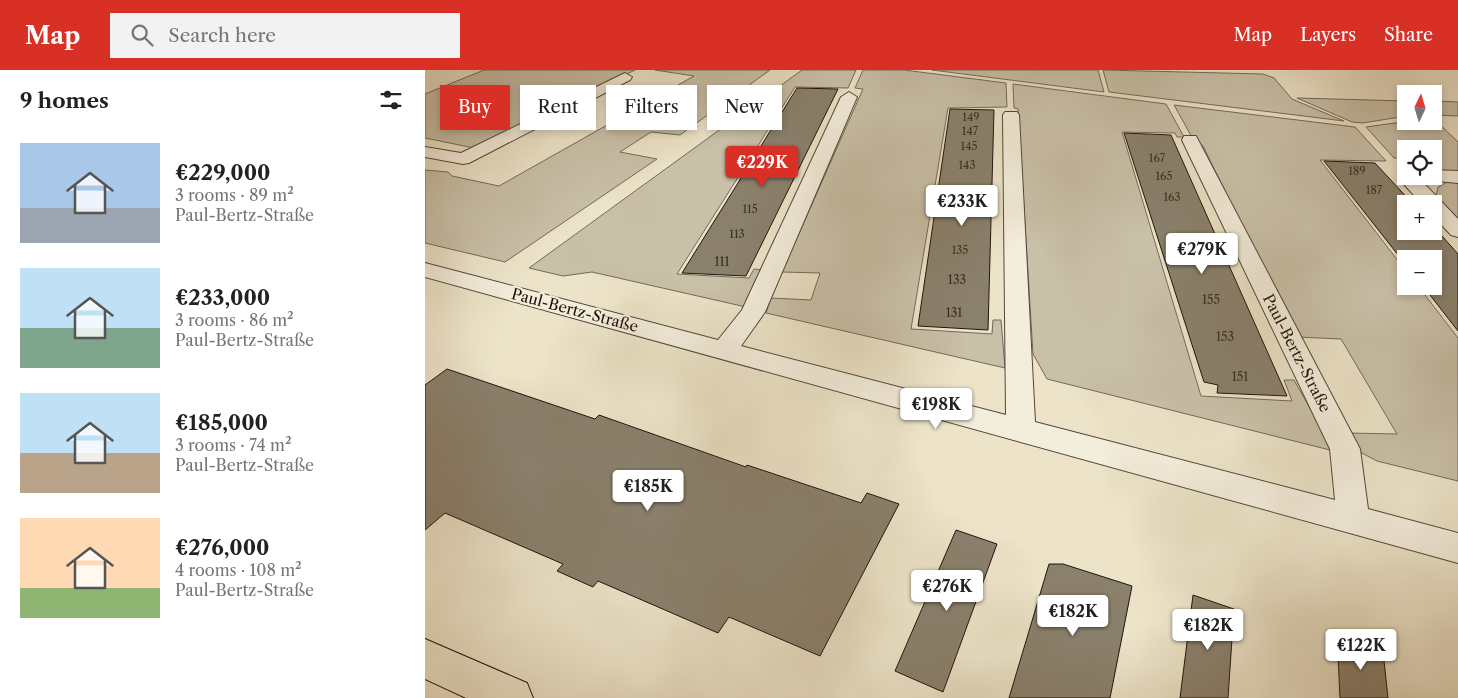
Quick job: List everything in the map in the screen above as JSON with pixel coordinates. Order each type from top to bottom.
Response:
[{"type":"main road","points":[[425,659],[512,698]]},
{"type":"street","points":[[425,152],[463,159],[625,77]]},
{"type":"street","points":[[724,350],[753,312],[849,97]]},
{"type":"street","points":[[1011,115],[1021,429]]},
{"type":"street","name":"Paul-Bertz-Straße","points":[[1190,140],[1345,449],[1353,520]]},
{"type":"street","points":[[1442,176],[1458,177]]},
{"type":"street","points":[[1415,185],[1425,195]]},
{"type":"street","points":[[1442,213],[1458,230]]},
{"type":"street","name":"Paul-Bertz-Straße","points":[[425,270],[1458,548]]},
{"type":"shaded area","points":[[484,70],[635,70],[596,89],[596,85],[520,85],[520,126],[474,148],[425,138],[425,94],[440,88],[440,130],[510,130],[510,85],[447,85]]},
{"type":"shaded area","points":[[655,70],[770,70],[749,85],[707,85],[707,116],[697,123],[697,85],[678,85],[694,76]]},
{"type":"shaded area","points":[[802,70],[856,70],[848,88],[795,87],[782,108],[781,85]]},
{"type":"shaded area","points":[[863,70],[904,70],[1006,83],[1007,107],[948,108],[911,329],[992,334],[993,320],[1001,320],[1005,368],[766,313],[771,298],[811,300],[820,273],[782,272],[863,89],[855,88]]},
{"type":"shaded area","points":[[932,70],[1098,70],[1104,92]]},
{"type":"shaded area","points":[[1103,70],[1263,74],[1274,78],[1292,99],[1344,121],[1109,92]]},
{"type":"shaded area","points":[[1013,84],[1166,104],[1184,137],[1177,137],[1175,133],[1122,132],[1201,396],[1292,401],[1284,380],[1294,380],[1334,451],[1047,379],[1033,354],[1018,109],[1014,108]]},
{"type":"shaded area","points":[[1297,98],[1397,101],[1397,117],[1363,123],[1352,122]]},
{"type":"shaded area","points":[[1443,101],[1458,102],[1458,116],[1443,115]]},
{"type":"shaded area","points":[[1174,105],[1355,127],[1386,161],[1320,160],[1397,259],[1397,295],[1425,295],[1458,338],[1458,481],[1377,461],[1360,452],[1347,433],[1397,434],[1341,339],[1297,337],[1203,146],[1193,139]]},
{"type":"shaded area","points":[[1397,123],[1397,130],[1443,130],[1443,128],[1458,142],[1458,174],[1442,173],[1442,140],[1397,140],[1397,158],[1394,158],[1366,127]]},
{"type":"shaded area","points":[[606,126],[606,130],[687,130],[680,135],[651,132],[620,152],[657,159],[505,262],[425,243],[425,170],[448,172],[452,176],[499,186]]},
{"type":"shaded area","points":[[719,130],[768,130],[677,274],[749,278],[754,269],[764,270],[746,307],[592,272],[563,276],[529,268]]},
{"type":"shaded area","points":[[1449,181],[1458,181],[1458,218],[1442,202],[1442,195],[1436,195],[1438,187]]},
{"type":"building","points":[[797,88],[838,89],[746,276],[682,273],[771,130],[782,130],[782,112]]},
{"type":"building","points":[[950,109],[994,110],[988,330],[918,326]]},
{"type":"building","points":[[1124,133],[1171,135],[1287,396],[1217,393],[1218,385],[1204,382]]},
{"type":"building","points":[[1324,161],[1375,163],[1405,195],[1397,195],[1397,240],[1442,240],[1442,236],[1458,254],[1458,331],[1430,295],[1442,295],[1442,250],[1397,250],[1397,254]]},
{"type":"building","points":[[447,369],[595,419],[599,415],[746,467],[747,465],[861,503],[867,493],[899,504],[820,656],[729,617],[718,633],[598,581],[593,587],[557,571],[563,564],[445,513],[425,530],[425,385]]},
{"type":"building","points":[[956,530],[997,544],[943,692],[895,671]]},
{"type":"building","points":[[1049,564],[1063,564],[1132,586],[1110,698],[1009,698]]},
{"type":"building","points":[[1193,595],[1234,609],[1228,698],[1180,698]]},
{"type":"building","points":[[1337,635],[1383,651],[1388,698],[1340,698]]}]
